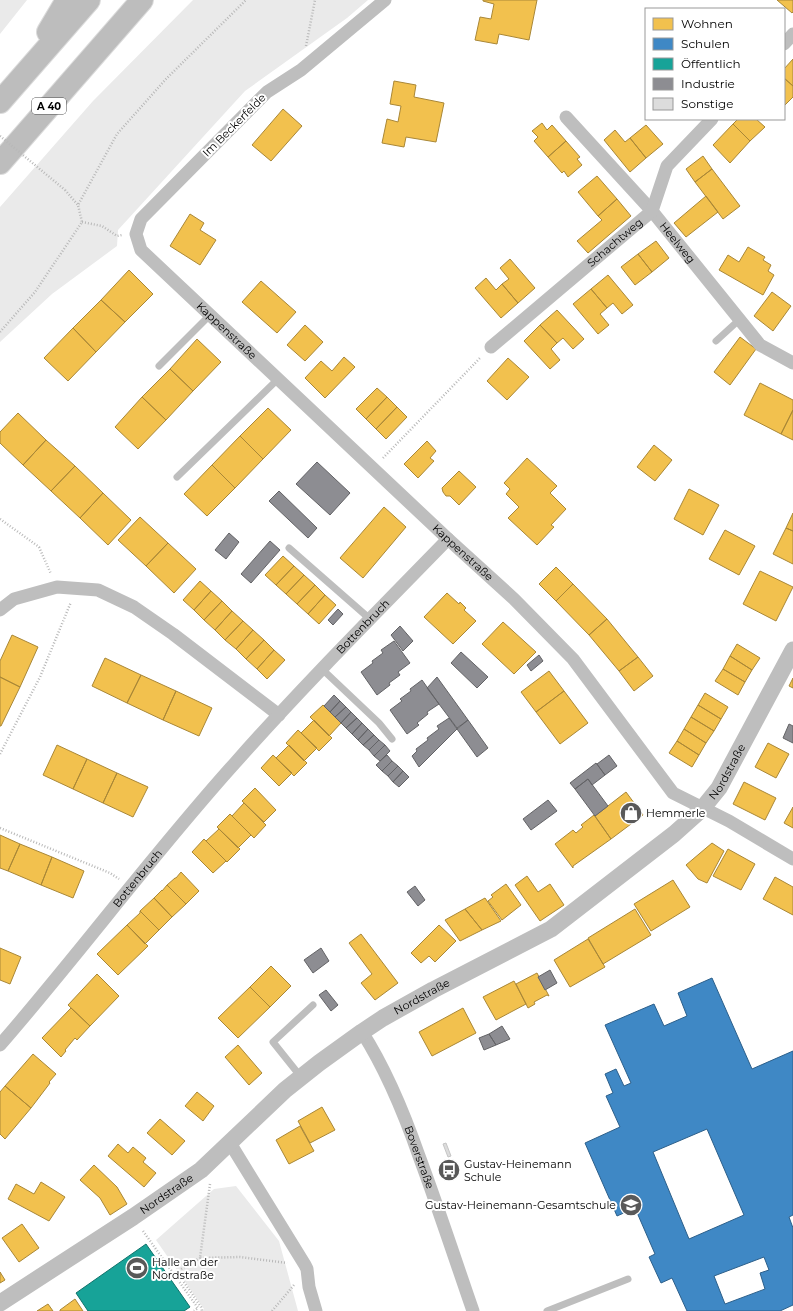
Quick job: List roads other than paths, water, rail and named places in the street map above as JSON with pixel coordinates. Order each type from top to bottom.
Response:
[{"type":"highway","points":[[18,81],[67,0]]},
{"type":"highway","points":[[0,102],[89,0]]},
{"type":"highway","name":"A 40","points":[[0,163],[142,0]]},
{"type":"highway","points":[[99,49],[154,0]]},
{"type":"street","name":"Im Beckerfelde","points":[[136,234],[141,219],[267,92],[301,70],[385,0]]},
{"type":"street","points":[[785,43],[793,34]]},
{"type":"street","name":"Heelweg","points":[[566,117],[652,211],[760,345],[793,363]]},
{"type":"street","name":"Schachtweg","points":[[491,347],[652,211],[667,166],[711,120]]},
{"type":"street","name":"Kappenstraße","points":[[136,234],[141,250],[373,469],[514,599],[573,659],[673,793],[729,821],[793,859]]},
{"type":"street","name":"Bottenbruch","points":[[0,1045],[29,1012],[130,886],[234,763],[322,669],[448,539]]},
{"type":"street","points":[[0,610],[14,599],[57,587],[98,590],[134,607],[173,634],[279,715]]},
{"type":"street","name":"Nordstraße","points":[[0,1304],[133,1218],[201,1170],[285,1090],[362,1032],[383,1018],[433,990],[551,929],[674,834],[702,808],[719,788],[793,650]]},
{"type":"street","name":"Boverstraße","points":[[362,1032],[376,1054],[401,1107],[431,1186],[472,1311]]},
{"type":"street","points":[[230,1143],[306,1267],[309,1287],[316,1311]]},
{"type":"lane","points":[[159,366],[210,315]]},
{"type":"lane","points":[[716,341],[739,320]]},
{"type":"lane","points":[[177,477],[278,379]]},
{"type":"lane","points":[[289,548],[370,619]]},
{"type":"lane","points":[[322,669],[379,723],[392,739]]},
{"type":"lane","points":[[301,1077],[273,1042],[313,1005]]},
{"type":"lane","points":[[547,1311],[628,1279]]},
{"type":"place","name":"Hemmerle","points":[[631,813]]},
{"type":"place","name":"Gustav-Heinemann Schule","points":[[449,1170]]},
{"type":"place","name":"Gustav-Heinemann-Gesamtschule","points":[[631,1205]]},
{"type":"place","name":"Halle an der Nordstraße","points":[[137,1268]]}]
